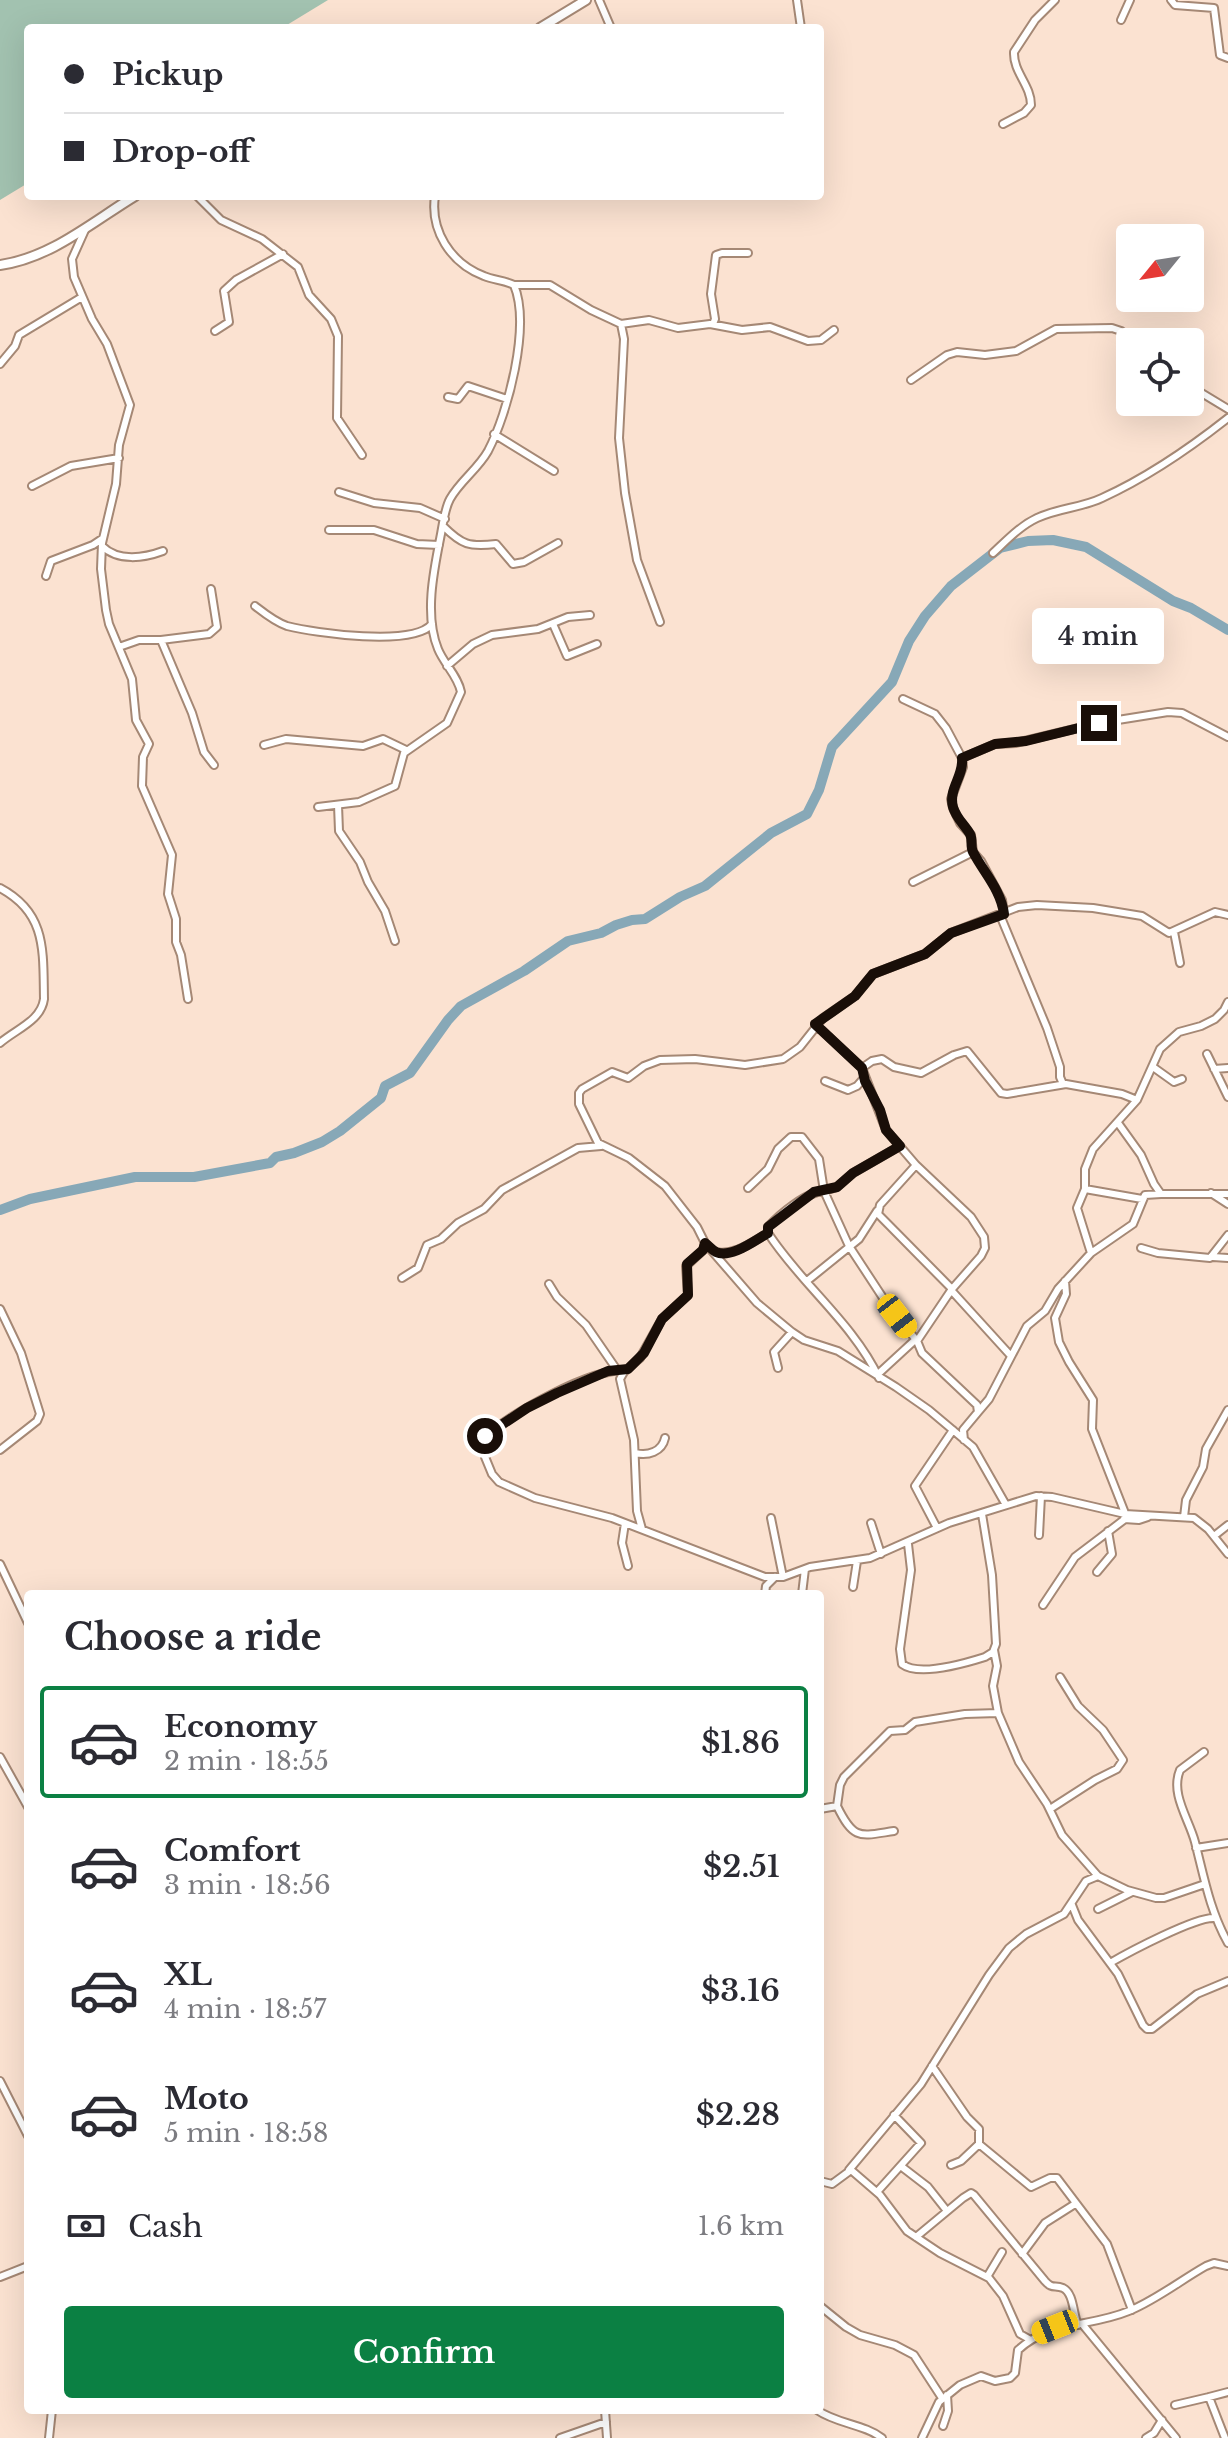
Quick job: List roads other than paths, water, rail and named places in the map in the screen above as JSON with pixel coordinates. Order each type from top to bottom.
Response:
[{"type":"street","points":[[547,24],[586,0]]},
{"type":"street","points":[[599,0],[609,24]]},
{"type":"street","points":[[797,0],[800,24]]},
{"type":"street","points":[[1003,124],[1024,113],[1031,105],[1029,91],[1017,71],[1014,52],[1035,20],[1055,0]]},
{"type":"street","points":[[1121,20],[1130,0]]},
{"type":"street","points":[[1171,0],[1175,5],[1214,8],[1220,55],[1228,58]]},
{"type":"street","points":[[0,265],[34,257],[129,200]]},
{"type":"street","points":[[201,200],[221,220],[262,239],[298,267],[309,295],[335,326],[339,350],[337,418],[362,455]]},
{"type":"street","points":[[435,200],[435,225],[449,250],[473,270],[514,285],[550,285],[621,324],[649,320],[678,328],[713,324],[742,330],[770,327],[808,341],[821,340],[834,330]]},
{"type":"street","points":[[86,228],[72,259],[74,277],[92,319],[107,344],[130,405],[119,445],[102,542],[101,569],[107,617],[132,679],[136,720],[149,744],[143,757],[142,786],[172,855],[168,894],[177,924],[176,942],[188,999]]},
{"type":"street","points":[[713,324],[711,294],[716,255],[748,253]]},
{"type":"street","points":[[215,331],[229,322],[223,295],[226,288],[283,254]]},
{"type":"street","points":[[318,807],[359,802],[395,786],[406,750],[441,729],[452,714],[461,692],[439,651],[432,624],[431,602],[439,545],[452,496],[481,461],[507,399],[519,331],[519,305],[514,285]]},
{"type":"street","points":[[0,364],[15,346],[19,335],[82,297]]},
{"type":"street","points":[[621,324],[624,339],[619,438],[625,493],[637,560],[660,622]]},
{"type":"street","points":[[911,380],[947,355],[957,352],[985,355],[1016,351],[1056,329],[1116,329]]},
{"type":"street","points":[[448,397],[458,399],[468,386],[507,399]]},
{"type":"street","points":[[1204,394],[1228,409]]},
{"type":"street","points":[[993,553],[1028,523],[1046,514],[1082,507],[1103,498],[1169,459],[1228,418]]},
{"type":"street","points":[[494,434],[554,471]]},
{"type":"street","points":[[32,486],[71,466],[119,458]]},
{"type":"street","points":[[339,492],[374,503],[420,508],[444,522],[464,544],[477,547],[496,544],[513,564],[524,562],[558,543]]},
{"type":"street","points":[[329,530],[374,530],[417,544],[439,545]]},
{"type":"street","points":[[102,542],[109,552],[124,557],[163,551]]},
{"type":"street","points":[[46,576],[51,561],[102,542]]},
{"type":"street","points":[[119,647],[139,640],[161,640],[215,631],[211,589]]},
{"type":"street","points":[[255,606],[284,625],[337,635],[395,637],[424,632],[432,624]]},
{"type":"street","points":[[447,666],[486,637],[538,629],[568,617],[590,615]]},
{"type":"street","points":[[553,624],[567,656],[597,644]]},
{"type":"street","points":[[161,640],[192,713],[204,752],[214,765]]},
{"type":"street","points":[[903,699],[935,714],[962,758],[963,767],[951,799],[957,817],[971,835],[973,852],[999,893],[1002,915],[1047,1028],[1063,1084]]},
{"type":"street","points":[[962,758],[995,744],[1026,741],[1099,723],[1168,712],[1182,713],[1228,737]]},
{"type":"street","points":[[264,745],[286,739],[363,746],[383,739],[406,750]]},
{"type":"street","points":[[338,805],[339,831],[360,862],[385,911],[395,941]]},
{"type":"street","points":[[913,882],[973,852]]},
{"type":"street","points":[[0,888],[27,906],[38,929],[44,999],[43,1010],[37,1016],[0,1043]]},
{"type":"street","points":[[601,1146],[579,1104],[579,1093],[587,1085],[602,1080],[612,1072],[628,1078],[644,1066],[660,1060],[695,1059],[745,1065],[783,1059],[800,1047],[815,1024],[855,996],[873,974],[925,954],[951,933],[1023,906],[1085,907],[1142,916],[1165,932],[1174,932],[1215,912],[1228,915]]},
{"type":"street","points":[[1174,932],[1180,963]]},
{"type":"street","points":[[1091,1253],[1077,1208],[1085,1189],[1085,1169],[1093,1149],[1137,1100],[1160,1049],[1185,1029],[1206,1024],[1226,1014],[1228,1002]]},
{"type":"street","points":[[815,1024],[862,1068],[886,1130],[916,1165],[971,1217],[984,1237],[985,1248],[981,1256],[916,1340],[878,1376]]},
{"type":"street","points":[[862,1068],[882,1059],[894,1067],[921,1073],[967,1051],[1001,1093],[1063,1084],[1122,1094],[1137,1100]]},
{"type":"street","points":[[1207,1054],[1228,1097]]},
{"type":"street","points":[[1153,1067],[1174,1082],[1182,1079]]},
{"type":"street","points":[[1214,1069],[1228,1068]]},
{"type":"street","points":[[825,1081],[848,1090],[864,1078]]},
{"type":"street","points":[[1118,1123],[1141,1155],[1161,1194]]},
{"type":"street","points":[[748,1188],[768,1169],[781,1145],[797,1136],[802,1137],[819,1159],[824,1191],[849,1246],[922,1353],[975,1402],[978,1412]]},
{"type":"street","points":[[402,1278],[418,1268],[427,1245],[441,1239],[458,1223],[484,1209],[502,1190],[578,1148],[601,1146],[629,1158],[665,1186],[697,1227],[705,1243],[744,1290],[792,1332],[804,1340],[838,1351],[915,1400],[953,1430],[983,1461],[1006,1505]]},
{"type":"street","points":[[878,1376],[845,1327],[786,1260],[768,1233],[768,1227],[814,1192],[837,1187],[853,1173],[900,1146]]},
{"type":"street","points":[[807,1281],[859,1239],[894,1187],[916,1165]]},
{"type":"street","points":[[964,1440],[965,1425],[989,1399],[1024,1329],[1045,1311],[1065,1281],[1091,1253],[1133,1224],[1142,1199],[1154,1184]]},
{"type":"street","points":[[1085,1189],[1142,1199]]},
{"type":"street","points":[[1149,1193],[1228,1194]]},
{"type":"street","points":[[1211,1193],[1228,1204]]},
{"type":"street","points":[[877,1211],[1011,1356]]},
{"type":"street","points":[[715,1252],[730,1253],[768,1233]]},
{"type":"street","points":[[1213,1257],[1228,1235]]},
{"type":"street","points":[[642,1529],[637,1511],[635,1453],[620,1379],[640,1358],[662,1319],[688,1295],[687,1264],[703,1250],[705,1243]]},
{"type":"street","points":[[1141,1248],[1158,1253],[1228,1258]]},
{"type":"street","points":[[1065,1281],[1066,1294],[1055,1318],[1059,1342],[1093,1400],[1092,1429],[1125,1516]]},
{"type":"street","points":[[549,1284],[557,1297],[586,1325],[617,1370]]},
{"type":"street","points":[[0,1309],[21,1353],[40,1414],[37,1421],[0,1450]]},
{"type":"street","points":[[778,1368],[774,1352],[792,1332]]},
{"type":"street","points":[[626,1370],[601,1374],[527,1408],[485,1436],[489,1467],[499,1482],[535,1498],[642,1529],[759,1575],[779,1577]]},
{"type":"street","points":[[1184,1517],[1186,1500],[1201,1472],[1206,1449],[1228,1410]]},
{"type":"street","points":[[937,1528],[915,1486],[953,1430]]},
{"type":"street","points":[[635,1453],[656,1451],[664,1444],[665,1438]]},
{"type":"street","points":[[1039,1535],[1041,1496]]},
{"type":"street","points":[[766,1590],[766,1586],[779,1577],[881,1554],[937,1528],[1041,1496],[1125,1516],[1197,1520],[1228,1554]]},
{"type":"street","points":[[982,1514],[992,1575],[997,1669],[993,1686],[998,1713],[1002,1716],[1019,1762],[1050,1809],[1062,1835],[1098,1876],[1132,1892],[1164,1898],[1205,1884]]},
{"type":"street","points":[[1043,1605],[1075,1557],[1125,1516]]},
{"type":"street","points":[[771,1518],[779,1577]]},
{"type":"street","points":[[625,1523],[622,1543],[628,1566]]},
{"type":"street","points":[[871,1523],[881,1554]]},
{"type":"street","points":[[1214,1536],[1228,1525]]},
{"type":"street","points":[[1097,1572],[1113,1552],[1108,1531]]},
{"type":"street","points":[[908,1544],[911,1570],[900,1649],[902,1664],[912,1669],[939,1668],[980,1659],[994,1650]]},
{"type":"street","points":[[853,1587],[857,1561]]},
{"type":"street","points":[[0,1564],[24,1615]]},
{"type":"street","points":[[802,1590],[805,1569]]},
{"type":"street","points":[[1050,1809],[1117,1769],[1123,1760],[1103,1730],[1078,1706],[1060,1677]]},
{"type":"street","points":[[894,1831],[869,1836],[857,1834],[837,1806],[844,1777],[886,1734],[894,1730],[905,1730],[915,1722],[965,1714],[998,1713]]},
{"type":"street","points":[[1204,1752],[1180,1770],[1177,1781],[1214,1918],[1228,1943]]},
{"type":"street","points":[[0,1757],[24,1800]]},
{"type":"street","points":[[824,1808],[837,1806]]},
{"type":"street","points":[[1196,1848],[1228,1843]]},
{"type":"street","points":[[824,2182],[832,2184],[849,2170],[921,2084],[1009,1948],[1026,1934],[1060,1918],[1086,1881],[1098,1876]]},
{"type":"street","points":[[1098,1909],[1132,1892]]},
{"type":"street","points":[[1072,1905],[1078,1920],[1110,1963],[1148,2030],[1191,1998],[1228,1981]]},
{"type":"street","points":[[1110,1963],[1207,1917],[1214,1918]]},
{"type":"street","points":[[932,2066],[967,2117],[979,2129],[979,2144],[961,2161],[951,2165]]},
{"type":"street","points":[[0,2081],[24,2128]]},
{"type":"street","points":[[877,2192],[921,2143],[894,2115]]},
{"type":"street","points":[[979,2144],[1031,2187],[1057,2178],[1107,2244],[1132,2310]]},
{"type":"street","points":[[902,2167],[928,2187],[947,2211]]},
{"type":"street","points":[[849,2170],[868,2182],[904,2228],[940,2253],[987,2277],[1003,2296],[1020,2334],[1029,2339]]},
{"type":"street","points":[[916,2237],[963,2198],[971,2193],[974,2195],[1051,2288],[1067,2291],[1080,2325],[1176,2438]]},
{"type":"street","points":[[1022,2254],[1045,2223],[1075,2204]]},
{"type":"street","points":[[987,2277],[1002,2252]]},
{"type":"street","points":[[922,2438],[944,2397],[975,2378],[1003,2381],[1010,2378],[1015,2373],[1018,2350],[1029,2339],[1055,2327],[1080,2325],[1132,2310],[1206,2266],[1214,2263],[1228,2266]]},
{"type":"street","points":[[0,2277],[24,2268]]},
{"type":"street","points":[[824,2309],[860,2335],[895,2345],[914,2355],[944,2397],[948,2411],[943,2426]]},
{"type":"street","points":[[1175,2405],[1228,2392]]},
{"type":"street","points":[[1209,2397],[1225,2438]]},
{"type":"street","points":[[49,2438],[52,2414]]},
{"type":"street","points":[[605,2414],[607,2438]]},
{"type":"street","points":[[824,2414],[882,2438]]},
{"type":"street","points":[[1146,2438],[1154,2433],[1162,2420]]},
{"type":"street","points":[[560,2438],[606,2422]]},
{"type":"waterway","points":[[0,1210],[30,1199],[135,1177],[194,1177],[270,1163],[276,1157],[322,1142],[340,1131],[381,1098],[385,1086],[410,1073],[461,1006],[524,971],[568,941],[601,933],[632,920],[645,919],[680,897],[705,886],[771,833],[807,814],[819,790],[832,747],[892,682],[909,641],[925,616],[951,586],[1000,548],[1028,541],[1053,540],[1086,547],[1173,601],[1228,630]]}]
